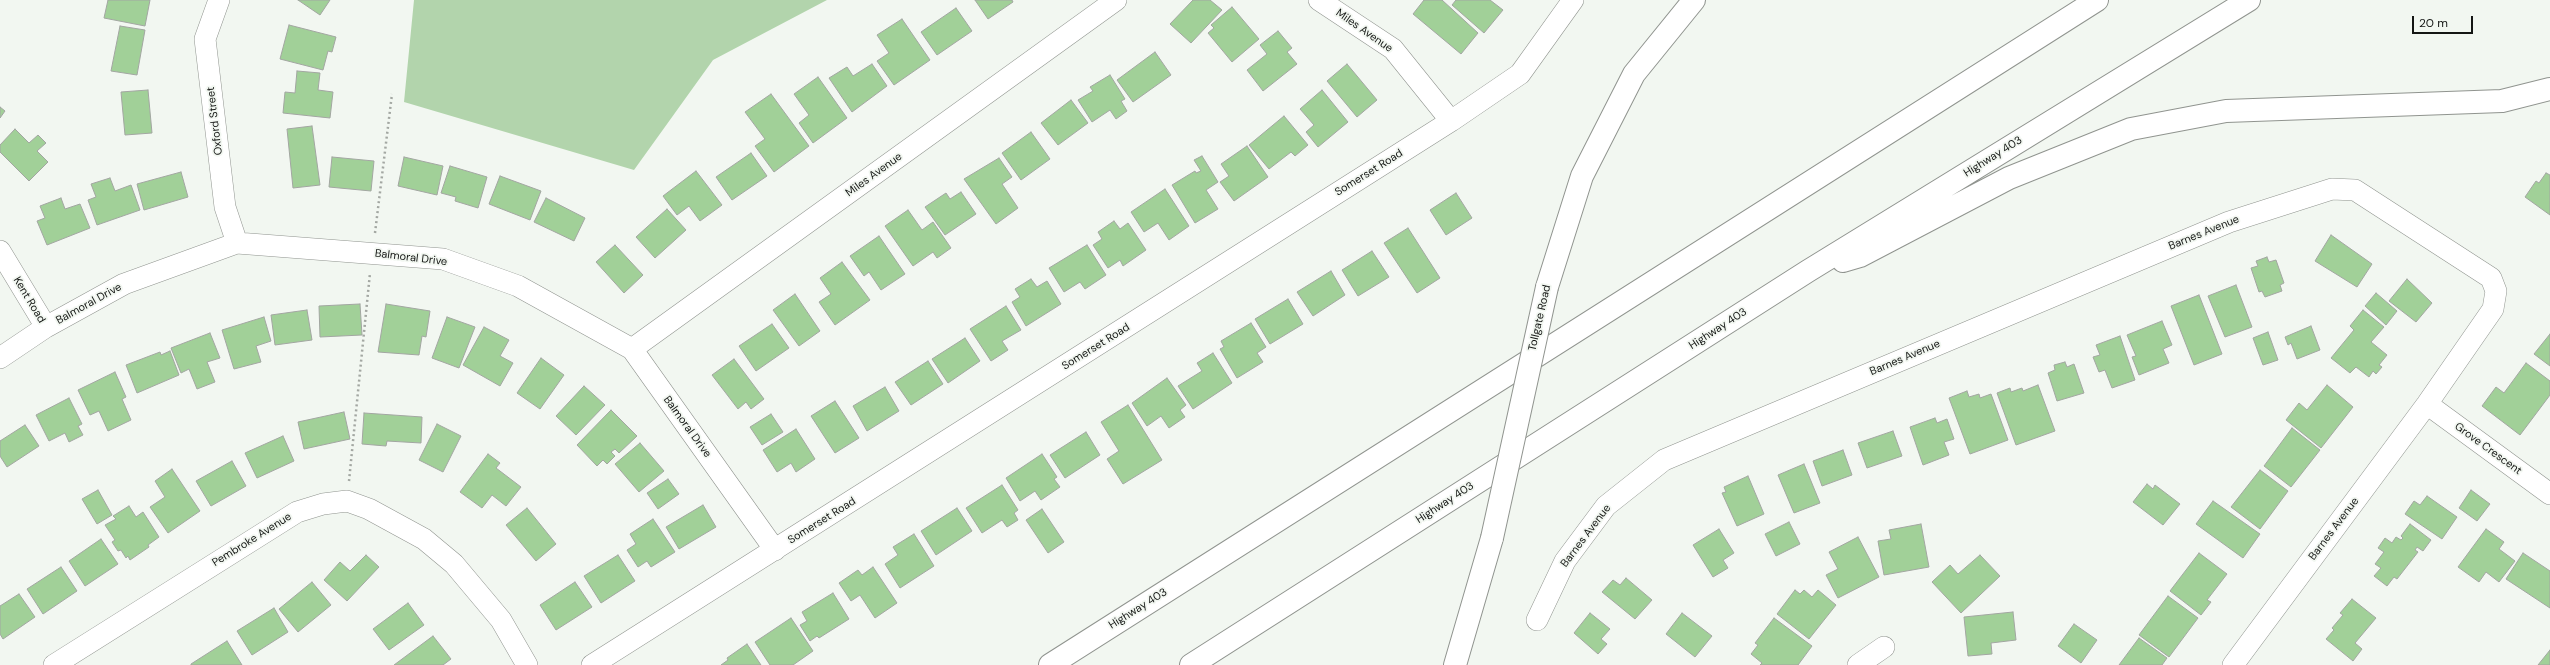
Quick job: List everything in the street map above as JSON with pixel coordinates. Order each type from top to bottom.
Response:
[{"type":"main road","name":"Tollgate Road","points":[[1455,665],[1492,538],[1546,287],[1582,176],[1634,74],[1694,0]]},
{"type":"main road","name":"Highway 403","points":[[1050,665],[2096,0]]},
{"type":"main road","name":"Highway 403","points":[[1191,665],[1808,271],[2249,0]]},
{"type":"main road","points":[[1808,271],[1860,256],[2009,178],[2131,129],[2226,111],[2502,101],[2550,89]]},
{"type":"street","name":"Oxford Street","points":[[219,0],[205,38],[225,207],[237,243]]},
{"type":"street","name":"Miles Avenue","points":[[632,349],[1116,0]]},
{"type":"street","name":"Miles Avenue","points":[[1319,0],[1393,49],[1451,121]]},
{"type":"street","name":"Somerset Road","points":[[592,665],[1451,121],[1520,74],[1573,0]]},
{"type":"street","name":"Barnes Avenue","points":[[1537,620],[1565,561],[1606,506],[1664,460],[2229,222],[2332,189],[2354,190],[2491,278],[2496,291],[2493,309],[2427,404],[2233,665]]},
{"type":"street","name":"Balmoral Drive","points":[[0,358],[46,327],[124,284],[237,243],[372,252],[443,259],[518,286],[632,349],[775,550]]},
{"type":"street","name":"Kent Road","points":[[0,252],[46,327]]},
{"type":"street","name":"Grove Crescent","points":[[2427,404],[2550,494]]},
{"type":"street","name":"Pembroke Avenue","points":[[54,665],[297,512],[323,504],[347,501],[370,509],[424,539],[454,564],[501,620],[527,665]]},
{"type":"street","points":[[1858,665],[1884,647]]},
{"type":"path","points":[[347,501],[372,252],[392,94]]},
{"type":"green space","points":[[414,0],[827,0],[713,60],[634,170],[404,102]]},
{"type":"building","points":[[108,0],[150,0],[145,26],[104,18]]},
{"type":"building","points":[[298,0],[330,0],[320,15]]},
{"type":"building","points":[[975,0],[1012,0],[1013,2],[988,19]]},
{"type":"building","points":[[1193,0],[1210,0],[1222,10],[1191,43],[1170,24]]},
{"type":"building","points":[[1424,0],[1442,0],[1478,33],[1461,54],[1413,14]]},
{"type":"building","points":[[1456,0],[1490,0],[1503,10],[1484,33],[1452,5]]},
{"type":"building","points":[[1232,7],[1259,39],[1232,62],[1208,33],[1214,28],[1211,25]]},
{"type":"building","points":[[956,8],[972,31],[937,55],[921,32]]},
{"type":"building","points":[[902,19],[930,60],[894,85],[877,61],[889,53],[877,35]]},
{"type":"building","points":[[289,25],[336,37],[332,52],[328,51],[323,70],[280,59]]},
{"type":"building","points":[[120,26],[145,30],[137,75],[111,71]]},
{"type":"building","points":[[1278,31],[1292,48],[1287,52],[1297,64],[1263,91],[1247,70],[1267,54],[1260,45]]},
{"type":"building","points":[[1155,52],[1171,75],[1133,102],[1117,80]]},
{"type":"building","points":[[872,64],[887,86],[852,112],[829,78],[847,67],[853,76]]},
{"type":"building","points":[[1347,64],[1377,100],[1357,117],[1327,81]]},
{"type":"building","points":[[297,71],[320,73],[318,90],[333,92],[330,118],[283,113],[285,92],[295,93]]},
{"type":"building","points":[[1110,75],[1125,99],[1121,101],[1127,111],[1116,119],[1110,110],[1092,122],[1078,100],[1093,91],[1090,87]]},
{"type":"building","points":[[818,77],[847,118],[813,143],[799,123],[809,115],[794,94]]},
{"type":"building","points":[[148,90],[152,133],[125,135],[121,92]]},
{"type":"building","points":[[1322,90],[1348,122],[1318,147],[1306,132],[1314,125],[1300,109]]},
{"type":"building","points":[[771,94],[809,146],[774,172],[755,146],[765,139],[745,112]]},
{"type":"building","points":[[1071,100],[1088,123],[1058,145],[1041,123]]},
{"type":"building","points":[[0,107],[5,111],[0,118]]},
{"type":"building","points":[[1284,116],[1308,145],[1295,156],[1291,152],[1269,169],[1249,145]]},
{"type":"building","points":[[312,126],[320,185],[293,188],[287,129]]},
{"type":"building","points":[[15,129],[29,143],[38,135],[46,143],[37,151],[48,162],[29,181],[0,152],[0,145]]},
{"type":"building","points":[[1031,132],[1050,159],[1021,180],[1002,153]]},
{"type":"building","points":[[1247,146],[1268,177],[1234,201],[1220,182],[1229,176],[1221,164]]},
{"type":"building","points":[[751,153],[767,176],[732,200],[716,177]]},
{"type":"building","points":[[1202,156],[1218,182],[1206,190],[1218,209],[1195,223],[1172,185],[1195,171],[1196,173],[1201,171],[1194,160]]},
{"type":"building","points":[[332,157],[374,161],[371,191],[329,187]]},
{"type":"building","points":[[404,157],[443,166],[437,195],[398,186]]},
{"type":"building","points":[[999,158],[1012,177],[1002,184],[1018,208],[996,224],[964,179]]},
{"type":"building","points":[[450,166],[487,177],[478,208],[455,201],[456,197],[441,193]]},
{"type":"building","points":[[696,171],[722,205],[700,221],[689,206],[677,215],[663,196]]},
{"type":"building","points":[[181,172],[188,197],[144,210],[137,184]]},
{"type":"building","points":[[2546,173],[2550,175],[2550,215],[2525,197],[2536,181],[2539,183]]},
{"type":"building","points":[[500,176],[541,191],[530,220],[489,204]]},
{"type":"building","points":[[110,178],[115,191],[131,185],[140,210],[97,225],[88,200],[96,197],[91,184]]},
{"type":"building","points":[[1165,189],[1189,226],[1169,240],[1158,223],[1144,232],[1131,212]]},
{"type":"building","points":[[961,192],[976,214],[945,235],[925,207],[946,193],[950,199]]},
{"type":"building","points":[[1456,193],[1472,218],[1446,235],[1430,210]]},
{"type":"building","points":[[61,198],[65,209],[80,204],[90,228],[47,245],[37,221],[45,218],[40,206]]},
{"type":"building","points":[[546,198],[585,218],[574,241],[534,222]]},
{"type":"building","points":[[667,209],[686,230],[655,258],[636,237]]},
{"type":"building","points":[[908,210],[922,230],[933,222],[951,248],[937,258],[933,252],[913,266],[885,226]]},
{"type":"building","points":[[1114,221],[1120,229],[1128,223],[1146,250],[1123,266],[1120,260],[1108,268],[1093,245],[1102,239],[1098,232]]},
{"type":"building","points":[[1408,228],[1440,278],[1417,293],[1384,243]]},
{"type":"building","points":[[2331,235],[2372,264],[2357,287],[2315,261]]},
{"type":"building","points":[[879,236],[905,274],[881,290],[869,272],[864,276],[850,256]]},
{"type":"building","points":[[615,245],[643,275],[624,293],[596,262]]},
{"type":"building","points":[[1087,245],[1106,275],[1085,289],[1080,282],[1064,292],[1049,268]]},
{"type":"building","points":[[1372,251],[1389,277],[1358,296],[1342,270]]},
{"type":"building","points":[[2267,257],[2269,262],[2276,260],[2284,283],[2280,285],[2282,291],[2265,297],[2262,291],[2259,292],[2251,268],[2258,266],[2256,261]]},
{"type":"building","points":[[842,262],[870,300],[835,325],[819,302],[831,294],[820,278]]},
{"type":"building","points":[[1331,271],[1345,295],[1313,316],[1297,292]]},
{"type":"building","points":[[1031,279],[1037,287],[1047,281],[1061,304],[1026,326],[1012,302],[1020,297],[1015,289]]},
{"type":"building","points":[[2407,279],[2432,303],[2416,322],[2389,301]]},
{"type":"building","points":[[2236,285],[2252,327],[2225,337],[2208,296]]},
{"type":"building","points":[[2376,293],[2397,311],[2386,325],[2365,306]]},
{"type":"building","points":[[795,294],[820,331],[799,346],[773,310]]},
{"type":"building","points":[[2199,295],[2222,354],[2194,365],[2171,306]]},
{"type":"building","points":[[1288,299],[1303,324],[1270,344],[1255,319]]},
{"type":"building","points":[[360,304],[362,335],[320,337],[319,306]]},
{"type":"building","points":[[386,304],[430,311],[426,337],[422,336],[419,355],[378,352]]},
{"type":"building","points":[[1006,306],[1021,330],[1002,341],[1008,350],[991,361],[970,329]]},
{"type":"building","points":[[307,310],[312,340],[275,345],[271,315]]},
{"type":"building","points":[[2363,310],[2384,327],[2371,342],[2387,355],[2379,365],[2382,367],[2376,374],[2373,371],[2369,377],[2356,367],[2350,373],[2331,358],[2354,330],[2350,326]]},
{"type":"building","points":[[264,317],[271,341],[256,346],[261,362],[234,369],[222,330]]},
{"type":"building","points":[[447,317],[475,327],[459,368],[432,358]]},
{"type":"building","points":[[2162,321],[2172,345],[2163,349],[2169,363],[2139,375],[2132,357],[2136,356],[2127,335]]},
{"type":"building","points":[[1251,323],[1266,347],[1257,353],[1263,362],[1237,378],[1220,349],[1224,347],[1221,341]]},
{"type":"building","points":[[772,324],[789,348],[756,371],[739,346]]},
{"type":"building","points":[[2311,326],[2320,350],[2297,359],[2291,343],[2288,345],[2285,337]]},
{"type":"building","points":[[484,327],[509,340],[500,356],[513,363],[500,386],[463,365]]},
{"type":"building","points":[[2268,332],[2278,360],[2263,365],[2253,338]]},
{"type":"building","points":[[210,333],[220,358],[207,362],[215,382],[197,389],[189,369],[181,373],[171,348]]},
{"type":"building","points":[[2550,334],[2550,366],[2534,354]]},
{"type":"building","points":[[2120,336],[2135,380],[2112,388],[2105,370],[2099,372],[2093,357],[2100,355],[2096,345]]},
{"type":"building","points":[[965,338],[980,361],[948,383],[932,359]]},
{"type":"building","points":[[170,351],[179,375],[137,393],[126,365],[160,352],[161,355]]},
{"type":"building","points":[[1213,353],[1232,383],[1193,409],[1178,386],[1202,371],[1197,363]]},
{"type":"building","points":[[541,358],[564,375],[540,409],[517,393]]},
{"type":"building","points":[[734,359],[764,399],[751,409],[746,402],[738,409],[712,375]]},
{"type":"building","points":[[928,361],[943,384],[911,405],[895,382]]},
{"type":"building","points":[[2065,362],[2067,367],[2074,364],[2084,393],[2057,401],[2048,373],[2055,370],[2054,365]]},
{"type":"building","points":[[2526,363],[2550,381],[2550,395],[2520,435],[2482,406],[2496,387],[2504,393]]},
{"type":"building","points":[[115,372],[126,397],[122,399],[131,420],[108,431],[99,411],[90,415],[78,390]]},
{"type":"building","points":[[1167,378],[1186,405],[1180,410],[1185,417],[1169,428],[1161,416],[1147,426],[1132,403]]},
{"type":"building","points":[[2038,385],[2055,431],[2016,445],[1997,393],[2010,388],[2011,392],[2022,388],[2023,391]]},
{"type":"building","points":[[2327,385],[2353,407],[2321,448],[2286,420],[2299,403],[2307,410]]},
{"type":"building","points":[[584,386],[605,405],[576,435],[556,416]]},
{"type":"building","points":[[885,387],[899,411],[867,431],[853,406]]},
{"type":"building","points":[[1967,391],[1969,397],[1979,394],[1980,398],[1991,394],[2008,440],[1970,454],[1949,398]]},
{"type":"building","points":[[69,398],[82,424],[78,426],[83,435],[69,442],[65,433],[49,441],[36,415]]},
{"type":"building","points":[[835,401],[859,438],[835,453],[811,416]]},
{"type":"building","points":[[1128,405],[1162,460],[1123,484],[1107,459],[1119,451],[1101,422]]},
{"type":"building","points":[[611,410],[637,436],[619,453],[615,449],[611,452],[615,456],[607,464],[603,460],[597,466],[577,445]]},
{"type":"building","points":[[344,412],[350,439],[304,449],[298,422]]},
{"type":"building","points":[[364,413],[422,417],[421,443],[387,441],[386,446],[362,444]]},
{"type":"building","points":[[771,414],[783,432],[762,445],[750,427]]},
{"type":"building","points":[[1935,418],[1937,423],[1947,419],[1954,439],[1944,442],[1949,455],[1923,465],[1910,427]]},
{"type":"building","points":[[437,424],[461,436],[443,472],[419,460]]},
{"type":"building","points":[[25,425],[39,446],[7,467],[0,456],[0,441]]},
{"type":"building","points":[[2292,428],[2320,450],[2291,487],[2264,466]]},
{"type":"building","points":[[796,429],[815,459],[796,472],[791,463],[777,472],[763,450]]},
{"type":"building","points":[[1893,431],[1902,456],[1867,468],[1858,443]]},
{"type":"building","points":[[1086,432],[1100,455],[1065,478],[1050,455]]},
{"type":"building","points":[[283,436],[294,461],[257,478],[245,453]]},
{"type":"building","points":[[640,443],[664,471],[639,492],[615,464]]},
{"type":"building","points":[[1843,450],[1852,475],[1822,486],[1813,461]]},
{"type":"building","points":[[488,454],[500,463],[496,468],[521,487],[506,506],[492,495],[482,508],[460,492]]},
{"type":"building","points":[[1042,454],[1057,477],[1054,479],[1060,487],[1041,500],[1035,491],[1020,501],[1006,478]]},
{"type":"building","points":[[232,461],[246,486],[211,506],[196,481]]},
{"type":"building","points":[[1804,464],[1820,503],[1794,513],[1778,475]]},
{"type":"building","points":[[172,469],[200,511],[168,533],[150,507],[165,497],[155,481]]},
{"type":"building","points":[[2260,470],[2288,491],[2260,529],[2231,507]]},
{"type":"building","points":[[1748,476],[1764,514],[1737,526],[1722,493],[1726,492],[1724,487]]},
{"type":"building","points":[[668,479],[679,494],[658,509],[647,493]]},
{"type":"building","points":[[2147,484],[2153,489],[2155,485],[2180,504],[2163,525],[2133,502]]},
{"type":"building","points":[[1002,485],[1018,510],[1014,513],[1018,520],[1007,527],[1002,520],[982,533],[966,508]]},
{"type":"building","points":[[98,490],[112,515],[97,524],[82,499]]},
{"type":"building","points":[[2471,490],[2490,504],[2477,521],[2459,508]]},
{"type":"building","points":[[2427,496],[2457,517],[2442,539],[2405,514],[2414,501],[2420,505]]},
{"type":"building","points":[[2213,501],[2260,534],[2243,558],[2196,524]]},
{"type":"building","points":[[703,505],[716,527],[679,549],[666,527]]},
{"type":"building","points":[[129,506],[136,517],[143,512],[159,537],[148,545],[149,547],[130,560],[128,556],[126,558],[121,550],[118,551],[112,542],[115,540],[105,525],[116,519],[113,516]]},
{"type":"building","points":[[527,508],[556,544],[536,561],[506,525]]},
{"type":"building","points":[[957,508],[972,531],[936,555],[921,531]]},
{"type":"building","points":[[1042,509],[1064,542],[1048,553],[1026,520]]},
{"type":"building","points":[[653,519],[675,552],[651,567],[647,561],[638,567],[627,550],[636,544],[630,534]]},
{"type":"building","points":[[1789,522],[1800,544],[1776,556],[1765,534]]},
{"type":"building","points":[[1921,524],[1929,567],[1884,575],[1878,541],[1891,539],[1889,530]]},
{"type":"building","points":[[2410,524],[2431,540],[2423,551],[2417,547],[2415,550],[2418,552],[2397,579],[2394,577],[2387,586],[2374,576],[2381,568],[2375,564],[2384,552],[2378,548],[2385,538],[2392,543],[2396,537],[2401,540],[2403,538],[2401,536]]},
{"type":"building","points":[[1719,529],[1734,553],[1723,560],[1728,568],[1713,577],[1693,545]]},
{"type":"building","points":[[2486,529],[2504,542],[2499,549],[2515,561],[2499,582],[2486,572],[2479,582],[2458,567]]},
{"type":"building","points":[[914,534],[934,566],[900,588],[885,564],[898,555],[893,547]]},
{"type":"building","points":[[1858,537],[1879,577],[1838,598],[1826,575],[1838,569],[1829,552]]},
{"type":"building","points":[[101,539],[118,564],[85,586],[69,561]]},
{"type":"building","points":[[2199,553],[2227,574],[2207,600],[2211,602],[2201,615],[2170,591]]},
{"type":"building","points":[[2523,553],[2550,571],[2550,608],[2506,579]]},
{"type":"building","points":[[366,555],[379,567],[347,601],[324,580],[340,562],[350,571]]},
{"type":"building","points":[[618,555],[635,581],[601,603],[584,576]]},
{"type":"building","points":[[1980,555],[2000,576],[1961,613],[1932,582],[1950,565],[1958,574]]},
{"type":"building","points":[[61,567],[77,591],[43,614],[27,589]]},
{"type":"building","points":[[873,567],[897,603],[875,618],[860,595],[851,601],[839,583],[858,570],[862,575]]},
{"type":"building","points":[[1626,578],[1652,600],[1635,619],[1602,592],[1613,580],[1620,585]]},
{"type":"building","points":[[312,582],[331,605],[298,632],[279,609]]},
{"type":"building","points":[[575,582],[592,607],[556,630],[540,605]]},
{"type":"building","points":[[1795,590],[1800,594],[1804,590],[1812,597],[1818,590],[1836,605],[1809,639],[1777,614]]},
{"type":"building","points":[[833,593],[849,619],[819,638],[817,636],[810,641],[800,625],[807,621],[802,612]]},
{"type":"building","points":[[19,594],[35,617],[3,639],[0,634],[0,606]]},
{"type":"building","points":[[2168,596],[2198,618],[2169,657],[2139,635]]},
{"type":"building","points":[[2352,599],[2376,618],[2355,643],[2362,649],[2353,661],[2326,639],[2334,630],[2332,628],[2343,615],[2340,613]]},
{"type":"building","points":[[408,603],[424,625],[389,650],[373,629]]},
{"type":"building","points":[[274,608],[288,632],[252,655],[237,631]]},
{"type":"building","points":[[2013,612],[2016,640],[1991,643],[1992,654],[1968,656],[1964,617]]},
{"type":"building","points":[[1590,613],[1610,629],[1601,639],[1607,644],[1598,654],[1574,633]]},
{"type":"building","points":[[1682,613],[1712,636],[1695,657],[1666,634]]},
{"type":"building","points":[[791,618],[813,651],[793,665],[770,665],[755,642]]},
{"type":"building","points":[[1774,618],[1812,646],[1798,665],[1760,665],[1762,663],[1751,654],[1758,645],[1755,643]]},
{"type":"building","points":[[2074,624],[2097,640],[2081,663],[2058,646]]},
{"type":"building","points":[[433,636],[451,659],[443,665],[394,665]]},
{"type":"building","points":[[2139,638],[2167,658],[2162,665],[2119,665]]},
{"type":"building","points":[[227,641],[242,665],[191,665],[191,664]]},
{"type":"building","points":[[747,644],[761,665],[721,665],[728,660],[727,658]]},
{"type":"building","points":[[2550,650],[2550,665],[2538,665]]}]
